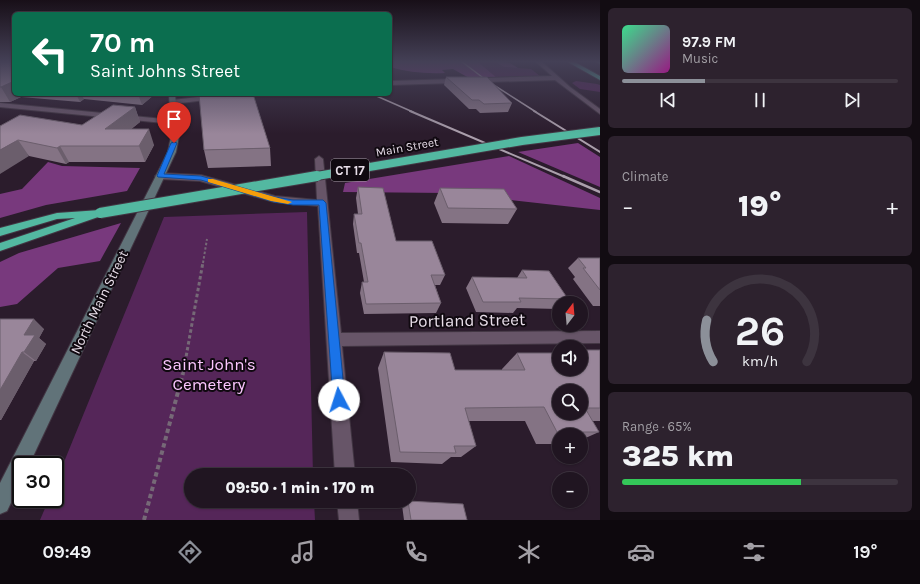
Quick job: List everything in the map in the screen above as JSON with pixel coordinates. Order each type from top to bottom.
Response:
[{"type":"highway","name":"Main Street","points":[[0,232],[68,214],[100,213],[522,141],[600,131]]},
{"type":"highway","name":"Main Street","points":[[0,247],[100,213]]},
{"type":"street","points":[[566,85],[600,112]]},
{"type":"street","points":[[173,98],[201,96]]},
{"type":"street","name":"North Main Street","points":[[0,504],[160,176],[174,143],[173,98]]},
{"type":"street","points":[[0,105],[174,122]]},
{"type":"street","points":[[36,117],[50,110]]},
{"type":"street","points":[[319,159],[344,468]]},
{"type":"street","points":[[160,176],[201,178],[274,200],[323,203]]},
{"type":"street","name":"Portland Street","points":[[334,340],[600,337]]},
{"type":"street","points":[[348,508],[349,520]]},
{"type":"path","points":[[144,520],[183,374],[207,239]]},
{"type":"green space","points":[[575,85],[600,85],[600,92],[580,89]]},
{"type":"green space","name":"Saint John's Cemetery","points":[[307,212],[313,468],[184,468],[184,508],[314,508],[315,520],[40,520],[45,508],[64,508],[64,462],[164,217]]},
{"type":"shaded area","points":[[578,143],[600,157],[600,187],[518,152]]},
{"type":"shaded area","points":[[509,156],[600,198],[600,210],[448,193],[343,192],[345,183]]},
{"type":"shaded area","points":[[48,162],[62,166],[140,168],[127,191],[46,205],[0,218],[0,194],[22,189]]},
{"type":"shaded area","points":[[121,223],[100,261],[58,268],[17,304],[0,307],[0,262],[19,253]]},
{"type":"building","points":[[455,85],[495,85],[512,103],[484,104],[479,100],[472,100]]},
{"type":"building","points":[[199,96],[254,96],[270,148],[204,150]]},
{"type":"building","points":[[113,105],[135,107],[105,129],[149,129],[139,146],[60,146],[57,148],[18,140],[0,150],[0,126],[20,115],[82,125]]},
{"type":"building","points":[[358,187],[383,188],[396,241],[432,241],[445,275],[431,275],[441,303],[366,304],[362,282],[368,282],[354,214],[362,214]]},
{"type":"building","points":[[440,188],[504,189],[517,209],[448,208]]},
{"type":"building","points":[[578,258],[600,258],[600,290],[583,268],[586,268]]},
{"type":"building","points":[[522,270],[549,271],[566,296],[552,296],[552,299],[519,298],[521,302],[483,302],[472,277],[527,278]]},
{"type":"building","points":[[0,319],[34,319],[24,335],[35,335],[24,352],[22,352],[0,390]]},
{"type":"building","points":[[588,350],[600,350],[600,408],[588,408],[588,384],[552,384],[552,420],[588,420],[588,413],[599,432],[588,432],[588,428],[555,428],[544,407],[465,408],[476,446],[454,446],[456,453],[400,452],[384,352],[450,353],[455,370],[525,370],[517,353],[552,353],[552,376],[588,376]]},
{"type":"building","points":[[416,501],[463,504],[467,520],[411,520],[409,508],[416,508]]},
{"type":"railway","points":[[494,85],[536,112]]},
{"type":"railway","points":[[377,96],[413,112]]},
{"type":"railway","points":[[410,111],[565,177]]},
{"type":"railway","points":[[534,111],[600,152]]},
{"type":"railway","points":[[563,176],[600,192]]},
{"type":"slow traffic","points":[[211,180],[274,200],[288,202]]},
{"type":"route","points":[[174,143],[172,152],[160,176],[201,178],[222,183],[274,200],[323,203],[339,400]]}]
